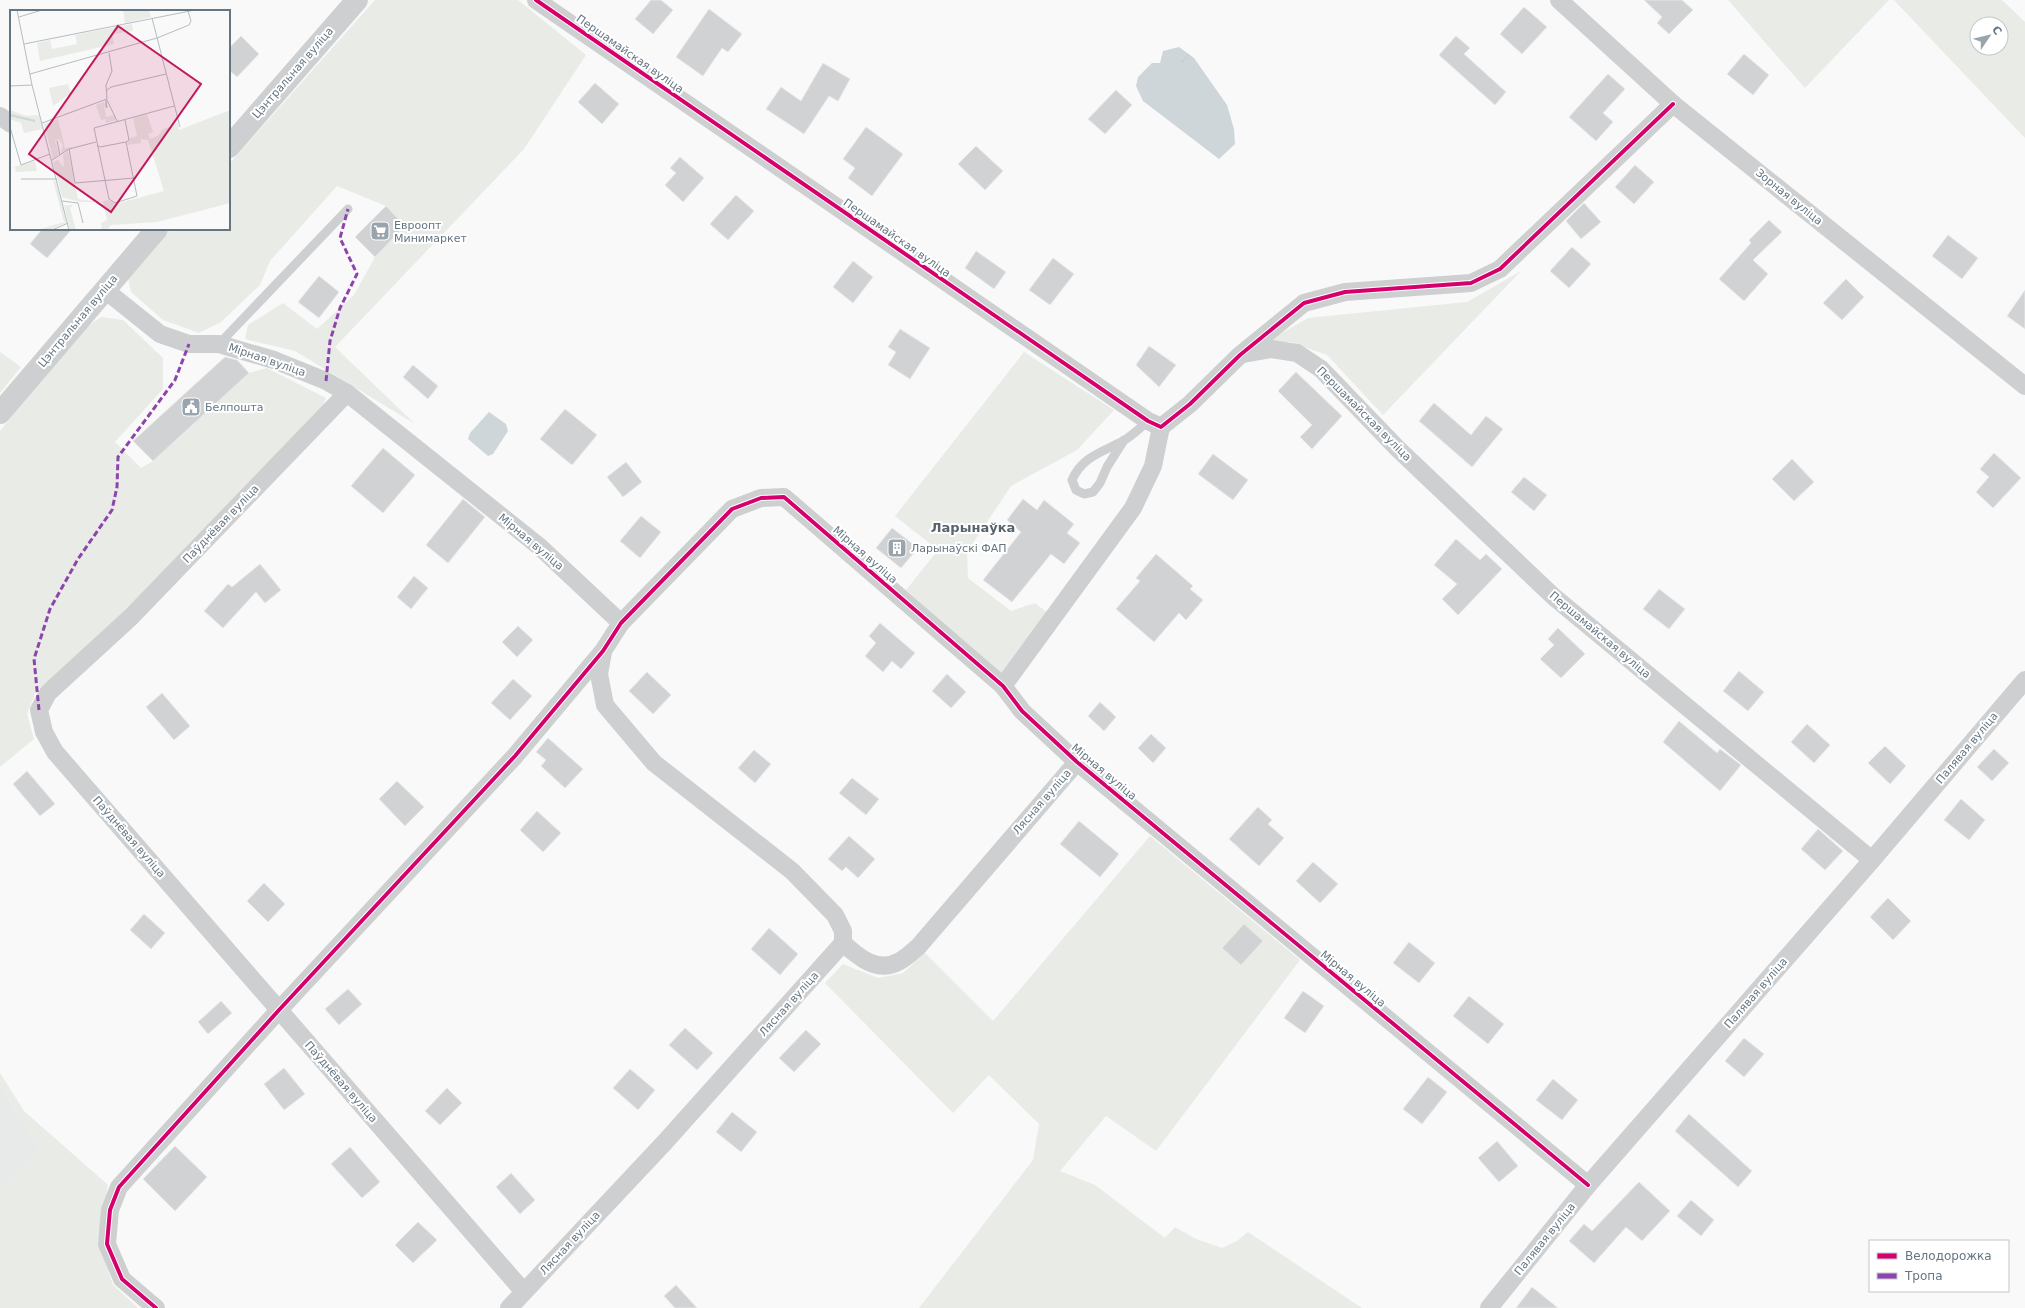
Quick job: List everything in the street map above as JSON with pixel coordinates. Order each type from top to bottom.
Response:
[{"type":"street","name":"Цэнтральная вуліца","points":[[230,146],[357,0]]},
{"type":"street","name":"Першамайская вуліца","points":[[536,0],[1154,424]]},
{"type":"street","name":"Зорная вуліца","points":[[1559,0],[1673,104],[2025,386]]},
{"type":"street","points":[[1004,686],[1133,508],[1153,466],[1154,424],[1190,404],[1240,355],[1304,303],[1345,292],[1471,283],[1500,269],[1673,104]]},
{"type":"street","points":[[0,116],[10,123]]},
{"type":"street","name":"Цэнтральная вуліца","points":[[0,414],[156,230]]},
{"type":"street","name":"Мірная вуліца","points":[[105,290],[160,334],[189,344],[219,344],[274,360],[326,381],[347,392],[540,547],[621,623],[732,509],[762,498],[784,497],[1004,686],[1022,711],[1077,762],[1588,1185]]},
{"type":"street","name":"Першамайская вуліца","points":[[1240,355],[1272,349],[1297,353],[1320,369],[1398,449],[1554,597],[1872,860]]},
{"type":"street","name":"Паўднёвая вуліца","points":[[347,392],[131,617],[48,693],[39,710],[44,732],[55,752],[524,1292]]},
{"type":"street","points":[[156,1308],[122,1279],[107,1244],[110,1210],[119,1187],[279,1010],[515,756],[603,651],[621,623]]},
{"type":"street","points":[[603,651],[599,674],[605,705],[654,763],[792,871],[835,915],[843,931],[843,943]]},
{"type":"street","name":"Палявая вуліца","points":[[1489,1308],[1588,1185],[1872,860],[2025,680]]},
{"type":"street","name":"Лясная вуліца","points":[[509,1308],[665,1142],[843,943],[858,956],[877,966],[898,963],[918,947],[1077,762]]},
{"type":"lane","points":[[219,344],[348,209]]},
{"type":"lane","points":[[1124,440],[1107,467],[1100,483],[1093,492],[1084,494],[1076,490],[1072,480],[1077,470],[1092,456],[1154,424]]},
{"type":"path","points":[[1182,62],[1189,54]]},
{"type":"shaded area","points":[[375,0],[518,0],[586,55],[524,149],[335,347],[415,424],[295,351],[245,339],[248,325],[283,303],[317,329],[354,295],[375,257],[405,226],[386,206],[337,186],[270,261],[260,285],[221,322],[199,333],[163,320],[131,292],[128,278],[170,230],[230,230],[230,163]]},
{"type":"shaded area","points":[[1728,0],[1889,0],[1805,88]]},
{"type":"shaded area","points":[[1894,0],[2002,0],[2025,22],[2025,138]]},
{"type":"shaded area","points":[[1179,47],[1194,58],[1227,105],[1234,129],[1235,144],[1219,159],[1143,101],[1136,86],[1138,77],[1152,63],[1160,63],[1163,51]]},
{"type":"shaded area","points":[[1521,271],[1383,415],[1327,355],[1291,342],[1266,342],[1308,318],[1467,302]]},
{"type":"shaded area","points":[[101,317],[123,320],[163,358],[163,389],[115,442],[141,468],[153,461],[249,373],[267,368],[326,398],[321,410],[127,611],[36,691],[27,714],[34,739],[0,767],[0,431],[85,328]]},
{"type":"shaded area","points":[[0,352],[21,367],[0,393]]},
{"type":"shaded area","points":[[1024,352],[1114,410],[1077,450],[1011,486],[967,552],[968,578],[1011,611],[1035,603],[1049,614],[1002,675],[906,590],[938,550],[895,516]]},
{"type":"shaded area","points":[[489,412],[506,424],[508,431],[493,454],[488,456],[468,439],[470,433]]},
{"type":"shaded area","points":[[1150,836],[1300,960],[1156,1151],[1106,1116],[1060,1171],[1095,1185],[1165,1238],[1175,1227],[1196,1239],[1222,1248],[1237,1241],[1248,1232],[1362,1308],[919,1308],[1033,1160],[1039,1124],[989,1075],[953,1113],[825,983],[843,964],[878,978],[903,973],[925,953],[993,1021]]},
{"type":"shaded area","points":[[0,1073],[24,1111],[108,1185],[98,1241],[113,1285],[138,1308],[0,1308],[0,1188],[41,1149],[0,1087]]},
{"type":"shaded area","points":[[0,1087],[41,1149],[0,1188]]},
{"type":"building","points":[[651,0],[661,0],[673,10],[653,34],[635,19]]},
{"type":"building","points":[[1644,0],[1682,0],[1693,10],[1669,34],[1657,23],[1662,17]]},
{"type":"building","points":[[1524,7],[1547,27],[1522,54],[1500,34]]},
{"type":"building","points":[[709,9],[742,34],[728,52],[722,48],[703,76],[676,57]]},
{"type":"building","points":[[241,36],[259,54],[237,77],[230,71],[230,47]]},
{"type":"building","points":[[1456,36],[1470,48],[1464,54],[1506,92],[1495,105],[1439,55]]},
{"type":"building","points":[[1744,54],[1769,75],[1753,95],[1727,74]]},
{"type":"building","points":[[823,63],[850,79],[838,101],[829,96],[804,134],[766,109],[781,87],[801,101]]},
{"type":"building","points":[[1608,74],[1625,89],[1603,113],[1613,122],[1596,141],[1569,117]]},
{"type":"building","points":[[595,83],[619,104],[602,124],[578,102]]},
{"type":"building","points":[[1116,90],[1132,105],[1105,134],[1088,119]]},
{"type":"building","points":[[866,127],[903,154],[872,196],[848,178],[855,168],[843,159]]},
{"type":"building","points":[[976,146],[1003,171],[985,190],[958,164]]},
{"type":"building","points":[[680,157],[704,178],[683,202],[665,185],[676,173],[670,168]]},
{"type":"building","points":[[1635,165],[1654,182],[1634,204],[1615,187]]},
{"type":"building","points":[[736,195],[754,211],[728,240],[710,224]]},
{"type":"building","points":[[1584,203],[1601,222],[1581,239],[1566,221]]},
{"type":"building","name":"Евроопт Минимаркет","points":[[386,206],[405,226],[375,257],[355,237]]},
{"type":"building","points":[[1769,220],[1782,232],[1753,260],[1768,274],[1744,301],[1719,279],[1751,243],[1749,240]]},
{"type":"building","points":[[41,230],[71,230],[47,258],[30,244]]},
{"type":"building","points":[[1948,235],[1978,258],[1962,279],[1932,256]]},
{"type":"building","points":[[1572,247],[1591,264],[1569,288],[1550,271]]},
{"type":"building","points":[[976,251],[1006,272],[994,289],[965,268]]},
{"type":"building","points":[[1053,258],[1074,274],[1050,305],[1029,290]]},
{"type":"building","points":[[853,261],[873,277],[853,303],[833,287]]},
{"type":"building","points":[[319,276],[339,292],[319,318],[298,302]]},
{"type":"building","points":[[1846,279],[1864,297],[1842,320],[1823,303]]},
{"type":"building","points":[[2025,290],[2025,329],[2007,316]]},
{"type":"building","points":[[900,329],[930,348],[910,379],[888,365],[896,352],[888,347]]},
{"type":"building","points":[[1149,346],[1176,365],[1159,387],[1136,365]]},
{"type":"building","name":"Белпошта","points":[[225,357],[237,360],[249,373],[153,461],[133,441]]},
{"type":"building","points":[[413,365],[438,386],[428,399],[403,377]]},
{"type":"building","points":[[1296,372],[1342,416],[1312,449],[1300,437],[1312,425],[1278,391]]},
{"type":"building","points":[[1434,403],[1471,435],[1486,416],[1503,429],[1472,467],[1419,421]]},
{"type":"building","points":[[565,409],[597,435],[572,465],[540,439]]},
{"type":"building","points":[[383,448],[415,475],[383,513],[351,486]]},
{"type":"building","points":[[1994,453],[2021,478],[1993,508],[1976,492],[1989,477],[1980,469]]},
{"type":"building","points":[[1213,454],[1248,480],[1233,500],[1198,474]]},
{"type":"building","points":[[1792,459],[1814,482],[1794,501],[1772,479]]},
{"type":"building","points":[[626,462],[642,482],[623,497],[607,477]]},
{"type":"building","points":[[1524,477],[1547,495],[1534,511],[1511,492]]},
{"type":"building","points":[[463,499],[485,517],[448,563],[426,545]]},
{"type":"building","points":[[1023,499],[1037,510],[1044,500],[1074,524],[1067,533],[1080,543],[1064,564],[1051,554],[1012,602],[983,580],[1021,532],[1007,520]]},
{"type":"building","points":[[641,516],[661,532],[640,558],[620,541]]},
{"type":"building","name":"Ларынаўскі ФАП","points":[[892,528],[918,548],[901,568],[876,548]]},
{"type":"building","points":[[1456,539],[1480,560],[1486,554],[1502,569],[1458,615],[1442,599],[1457,584],[1434,565]]},
{"type":"building","points":[[1156,554],[1193,586],[1190,589],[1203,600],[1186,620],[1179,613],[1154,642],[1116,609],[1140,581],[1136,578]]},
{"type":"building","points":[[260,564],[281,590],[265,603],[256,592],[223,628],[204,611],[228,584],[232,587]]},
{"type":"building","points":[[414,576],[428,588],[411,609],[397,597]]},
{"type":"building","points":[[1659,589],[1685,609],[1669,629],[1643,609]]},
{"type":"building","points":[[880,623],[915,653],[901,669],[892,661],[883,672],[865,656],[876,643],[869,636]]},
{"type":"building","points":[[518,626],[533,640],[517,657],[502,642]]},
{"type":"building","points":[[1558,628],[1585,654],[1561,678],[1540,659],[1554,645],[1548,639]]},
{"type":"building","points":[[1739,671],[1764,692],[1748,711],[1723,691]]},
{"type":"building","points":[[647,672],[671,695],[653,714],[629,691]]},
{"type":"building","points":[[947,674],[966,692],[951,708],[932,691]]},
{"type":"building","points":[[513,679],[532,696],[510,720],[491,703]]},
{"type":"building","points":[[162,693],[190,726],[174,740],[146,707]]},
{"type":"building","points":[[1100,702],[1116,717],[1104,731],[1088,716]]},
{"type":"building","points":[[1679,721],[1717,753],[1720,749],[1741,765],[1720,791],[1663,742]]},
{"type":"building","points":[[1807,724],[1830,745],[1814,763],[1791,742]]},
{"type":"building","points":[[1151,734],[1166,748],[1153,763],[1138,748]]},
{"type":"building","points":[[548,738],[583,769],[565,788],[541,766],[546,760],[536,752]]},
{"type":"building","points":[[1885,746],[1906,766],[1890,784],[1868,763]]},
{"type":"building","points":[[1994,749],[2009,763],[1992,781],[1977,767]]},
{"type":"building","points":[[754,750],[771,764],[755,783],[738,768]]},
{"type":"building","points":[[27,771],[55,804],[40,816],[13,784]]},
{"type":"building","points":[[852,778],[879,799],[866,815],[839,793]]},
{"type":"building","points":[[397,781],[424,807],[405,826],[379,799]]},
{"type":"building","points":[[1961,799],[1985,820],[1969,840],[1944,820]]},
{"type":"building","points":[[1258,807],[1272,820],[1268,824],[1284,838],[1259,866],[1229,839]]},
{"type":"building","points":[[537,811],[561,833],[543,852],[520,830]]},
{"type":"building","points":[[1079,821],[1119,854],[1100,877],[1060,844]]},
{"type":"building","points":[[1818,829],[1843,851],[1825,870],[1801,849]]},
{"type":"building","points":[[849,836],[875,859],[858,878],[846,867],[842,871],[828,859]]},
{"type":"building","points":[[1313,862],[1338,884],[1320,903],[1296,881]]},
{"type":"building","points":[[264,883],[285,904],[268,922],[247,901]]},
{"type":"building","points":[[1888,898],[1911,921],[1893,940],[1870,917]]},
{"type":"building","points":[[144,914],[165,933],[151,949],[130,930]]},
{"type":"building","points":[[1244,924],[1263,941],[1241,965],[1222,948]]},
{"type":"building","points":[[769,928],[798,954],[780,975],[751,949]]},
{"type":"building","points":[[1409,942],[1435,963],[1419,983],[1393,963]]},
{"type":"building","points":[[348,989],[362,1004],[339,1025],[325,1009]]},
{"type":"building","points":[[1303,991],[1324,1006],[1305,1033],[1284,1018]]},
{"type":"building","points":[[1469,996],[1504,1024],[1488,1044],[1453,1016]]},
{"type":"building","points":[[221,1001],[232,1013],[208,1034],[198,1022]]},
{"type":"building","points":[[685,1028],[713,1053],[697,1070],[669,1045]]},
{"type":"building","points":[[806,1030],[821,1044],[794,1072],[779,1058]]},
{"type":"building","points":[[1744,1038],[1764,1054],[1744,1077],[1725,1061]]},
{"type":"building","points":[[284,1068],[305,1094],[284,1110],[264,1084]]},
{"type":"building","points":[[630,1069],[655,1090],[638,1110],[613,1088]]},
{"type":"building","points":[[1428,1077],[1447,1092],[1422,1124],[1403,1109]]},
{"type":"building","points":[[1553,1079],[1578,1100],[1562,1120],[1536,1100]]},
{"type":"building","points":[[447,1088],[462,1103],[440,1125],[425,1111]]},
{"type":"building","points":[[732,1112],[757,1132],[741,1152],[716,1132]]},
{"type":"building","points":[[1689,1114],[1752,1171],[1738,1187],[1675,1131]]},
{"type":"building","points":[[1497,1141],[1518,1166],[1499,1182],[1478,1158]]},
{"type":"building","points":[[175,1146],[207,1177],[175,1211],[143,1179]]},
{"type":"building","points":[[350,1147],[380,1182],[362,1198],[331,1164]]},
{"type":"building","points":[[511,1173],[535,1200],[520,1214],[496,1187]]},
{"type":"building","points":[[1639,1182],[1670,1211],[1642,1241],[1626,1227],[1594,1263],[1569,1241],[1584,1224],[1592,1231]]},
{"type":"building","points":[[1691,1200],[1714,1220],[1701,1236],[1677,1216]]},
{"type":"building","points":[[418,1222],[437,1240],[413,1263],[395,1245]]},
{"type":"building","points":[[676,1285],[697,1308],[675,1308],[664,1296]]},
{"type":"building","points":[[1532,1287],[1558,1308],[1516,1308]]},
{"type":"marked path","points":[[326,381],[330,341],[340,308],[357,274],[340,238],[348,209]]},
{"type":"marked path","points":[[39,710],[34,659],[50,609],[78,559],[112,510],[117,487],[118,457],[175,380],[189,344]]},
{"type":"cycle path","points":[[536,0],[1148,421],[1161,427],[1190,404],[1240,355],[1304,303],[1345,292],[1471,283],[1500,269],[1673,104]]},
{"type":"cycle path","points":[[156,1308],[122,1279],[107,1244],[110,1210],[119,1187],[279,1010],[515,756],[603,651],[621,623],[732,509],[761,498],[784,497],[1003,686],[1022,711],[1077,762],[1588,1185]]},
{"type":"place","name":"Евроопт Минимаркет","points":[[380,231]]},
{"type":"place","name":"Белпошта","points":[[191,407]]},
{"type":"place","name":"Ларынаўскі ФАП","points":[[897,548]]},
{"type":"district","name":"Ларынаўка","points":[[973,527]]}]
